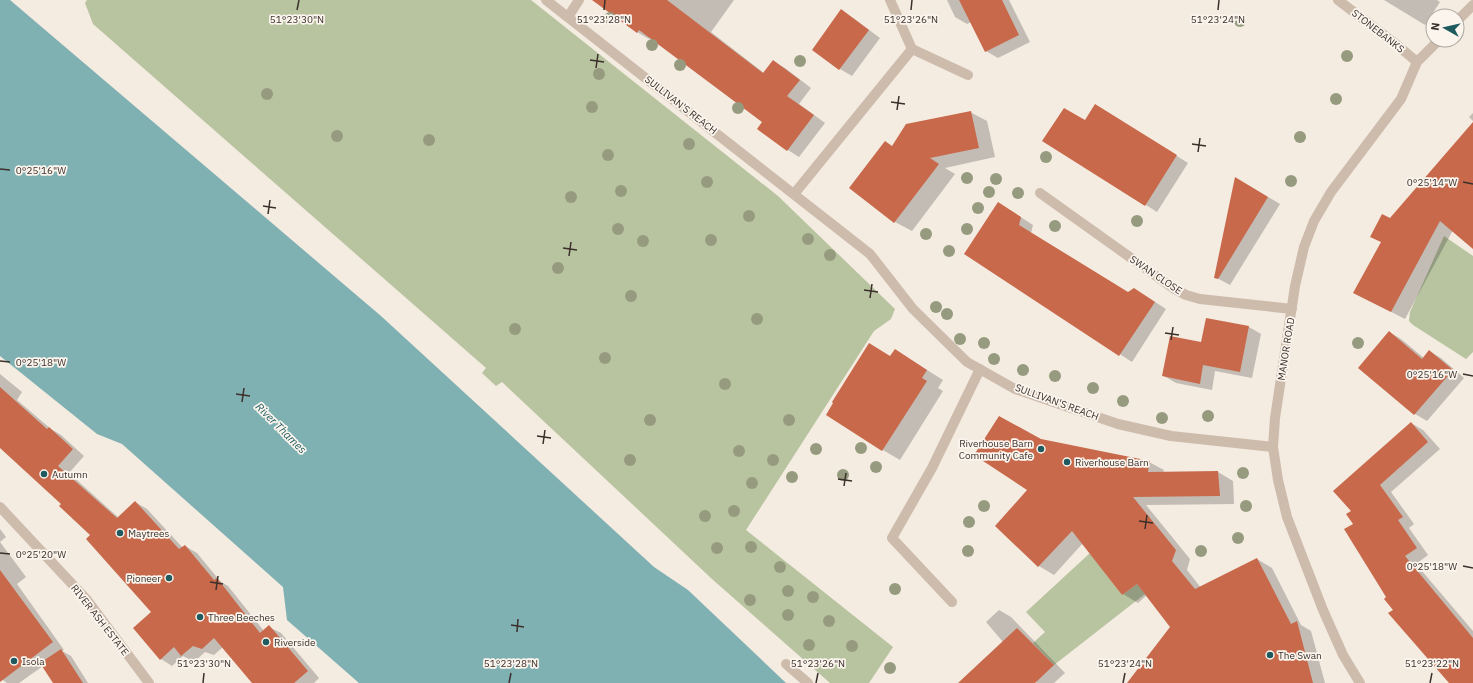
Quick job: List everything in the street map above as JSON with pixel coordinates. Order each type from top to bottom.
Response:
[{"type":"street","name":"SULLIVAN'S REACH","points":[[546,0],[870,254],[913,309],[967,362],[1015,389],[1118,424],[1171,436],[1273,447]]},
{"type":"street","points":[[568,17],[579,0]]},
{"type":"street","points":[[890,0],[912,49],[968,75]]},
{"type":"street","name":"STONEBANKS","points":[[1338,0],[1417,62]]},
{"type":"street","points":[[1465,13],[1473,5]]},
{"type":"street","name":"MANOR ROAD","points":[[1360,683],[1343,655],[1323,610],[1287,517],[1278,480],[1273,447],[1275,418],[1295,286],[1304,247],[1314,221],[1331,192],[1401,99],[1417,62],[1431,48]]},
{"type":"street","points":[[794,194],[912,49]]},
{"type":"street","name":"SWAN CLOSE","points":[[1040,192],[1181,293],[1200,299],[1292,309]]},
{"type":"street","points":[[952,602],[892,538],[932,468],[980,369]]},
{"type":"street","name":"RIVER ASH ESTATE","points":[[0,507],[88,600],[149,683]]},
{"type":"street","points":[[786,664],[808,683]]},
{"type":"green space","points":[[87,0],[531,0],[778,196],[895,309],[891,319],[874,331],[746,530],[893,647],[869,683],[830,683],[712,579],[502,382],[496,386],[482,373],[486,368],[93,24],[85,3]]},
{"type":"green space","points":[[1444,236],[1473,256],[1473,352],[1466,359],[1409,321],[1410,312]]},
{"type":"green space","points":[[1090,553],[1122,595],[1137,584],[1145,594],[1054,665],[1033,643],[1045,632],[1026,612]]},
{"type":"water","name":"River Thames","points":[[0,0],[10,0],[381,316],[654,567],[688,590],[786,683],[359,683],[287,620],[283,587],[122,444],[97,434],[0,356]]},
{"type":"building","points":[[592,0],[667,0],[763,73],[773,60],[800,80],[787,96],[814,115],[787,151],[757,129],[762,122],[639,30],[637,33]]},
{"type":"building","points":[[959,0],[1002,0],[1019,35],[985,52]]},
{"type":"building","points":[[841,9],[869,30],[839,70],[812,50]]},
{"type":"building","points":[[1095,104],[1177,155],[1145,206],[1042,141],[1064,108],[1085,120]]},
{"type":"building","points":[[971,111],[979,148],[930,158],[939,164],[894,223],[849,188],[885,141],[892,146],[906,124]]},
{"type":"building","points":[[1473,122],[1473,249],[1440,221],[1391,312],[1353,293],[1381,242],[1370,237],[1382,214],[1390,218]]},
{"type":"building","points":[[1235,177],[1268,197],[1218,279],[1214,278]]},
{"type":"building","points":[[998,202],[1021,217],[1019,225],[1128,292],[1134,288],[1155,302],[1119,356],[964,254]]},
{"type":"building","points":[[1206,318],[1249,326],[1240,372],[1203,365],[1200,384],[1162,376],[1170,336],[1201,342]]},
{"type":"building","points":[[1389,331],[1422,359],[1429,350],[1453,370],[1414,415],[1358,368]]},
{"type":"building","points":[[869,343],[890,356],[895,349],[927,370],[922,378],[927,381],[882,451],[826,415],[833,403],[832,402]]},
{"type":"building","points":[[0,387],[47,429],[49,427],[73,449],[58,466],[117,518],[135,501],[179,549],[185,545],[214,580],[217,578],[260,633],[269,625],[308,671],[294,683],[252,683],[214,638],[202,649],[193,646],[181,656],[174,647],[160,660],[133,628],[151,612],[86,539],[90,535],[59,506],[61,504],[0,448]]},
{"type":"building","points":[[999,416],[1041,439],[1150,461],[1148,472],[1218,471],[1220,496],[1133,497],[1176,550],[1172,561],[1195,589],[1257,558],[1291,624],[1297,621],[1313,683],[1127,683],[1170,627],[1137,584],[1122,595],[1072,531],[1038,567],[995,526],[1027,490],[974,455]]},
{"type":"building","points":[[1411,422],[1428,442],[1380,485],[1403,517],[1398,520],[1417,548],[1405,556],[1473,638],[1473,683],[1449,683],[1388,613],[1393,610],[1384,599],[1386,597],[1344,529],[1353,524],[1346,514],[1351,511],[1333,491]]},
{"type":"building","name":"Isola","points":[[0,570],[53,642],[0,682]]},
{"type":"building","points":[[1017,628],[1054,665],[1035,683],[958,683]]},
{"type":"building","points":[[61,649],[83,683],[53,683],[40,663]]},
{"type":"place","name":"Riverhouse Barn Community Cafe","points":[[1041,449]]},
{"type":"place","name":"Riverhouse Barn","points":[[1067,462]]},
{"type":"place","name":"Autumn","points":[[44,474]]},
{"type":"place","name":"Maytrees","points":[[120,533]]},
{"type":"place","name":"Pioneer","points":[[169,578]]},
{"type":"place","name":"Three Beeches","points":[[200,617]]},
{"type":"place","name":"Riverside","points":[[266,642]]},
{"type":"place","name":"The Swan","points":[[1270,655]]},
{"type":"place","name":"Isola","points":[[14,661]]}]
